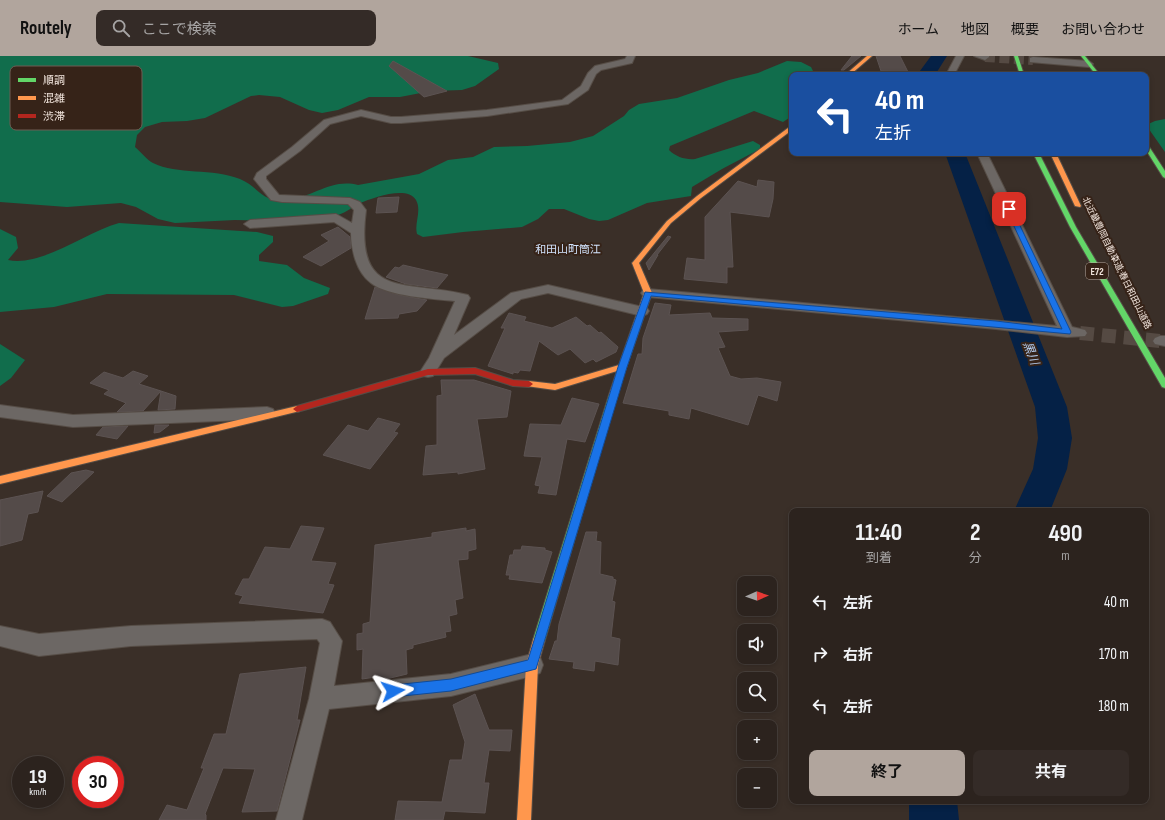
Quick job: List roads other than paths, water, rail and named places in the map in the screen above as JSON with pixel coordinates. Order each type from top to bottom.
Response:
[{"type":"main road","points":[[851,72],[870,56]]},
{"type":"main road","points":[[1016,56],[1021,72]]},
{"type":"main road","points":[[1082,56],[1096,72]]},
{"type":"main road","points":[[524,820],[532,665],[622,367],[648,294],[635,262],[669,222],[699,197],[789,129]]},
{"type":"main road","points":[[1149,151],[1165,176]]},
{"type":"main road","name":"北近畿豊岡自動車道;春日和田山道路","points":[[1037,156],[1076,234],[1165,385]]},
{"type":"main road","name":"北近畿豊岡自動車道;春日和田山道路","points":[[1054,156],[1082,215]]},
{"type":"main road","name":"北近畿豊岡自動車道;春日和田山道路","points":[[1108,268],[1165,382]]},
{"type":"main road","points":[[0,480],[286,412],[428,372],[475,371],[513,383],[555,387],[622,367]]},
{"type":"street","points":[[428,372],[438,356],[463,298],[398,289],[376,281],[365,266],[357,239],[356,232],[360,210],[356,204],[350,201],[275,198],[260,179],[261,175],[296,149],[327,122],[361,113],[391,120],[400,120],[487,113],[565,102],[585,88],[592,73],[598,68],[625,63],[629,61],[631,56]]},
{"type":"street","points":[[952,72],[960,56]]},
{"type":"street","points":[[1033,60],[1089,64]]},
{"type":"street","points":[[648,294],[1074,332],[984,156]]},
{"type":"street","points":[[250,224],[336,218],[356,232]]},
{"type":"street","points":[[438,356],[516,296],[548,289],[642,310]]},
{"type":"street","points":[[0,410],[72,421],[286,412]]},
{"type":"street","points":[[0,636],[39,645],[131,636],[322,628],[330,641],[320,699],[289,820]]},
{"type":"street","points":[[320,699],[451,685],[532,665]]},
{"type":"waterway","name":"黒川","points":[[928,72],[939,56]]},
{"type":"waterway","name":"黒川","points":[[956,156],[1051,407],[1055,438],[1050,469],[1033,508]]},
{"type":"waterway","name":"黒川","points":[[933,804],[934,820]]},
{"type":"tunnel","points":[[985,57],[1033,60]]},
{"type":"tunnel","points":[[1080,333],[1160,341]]},
{"type":"district","name":"和田山町筒江","points":[[568,249]]}]
